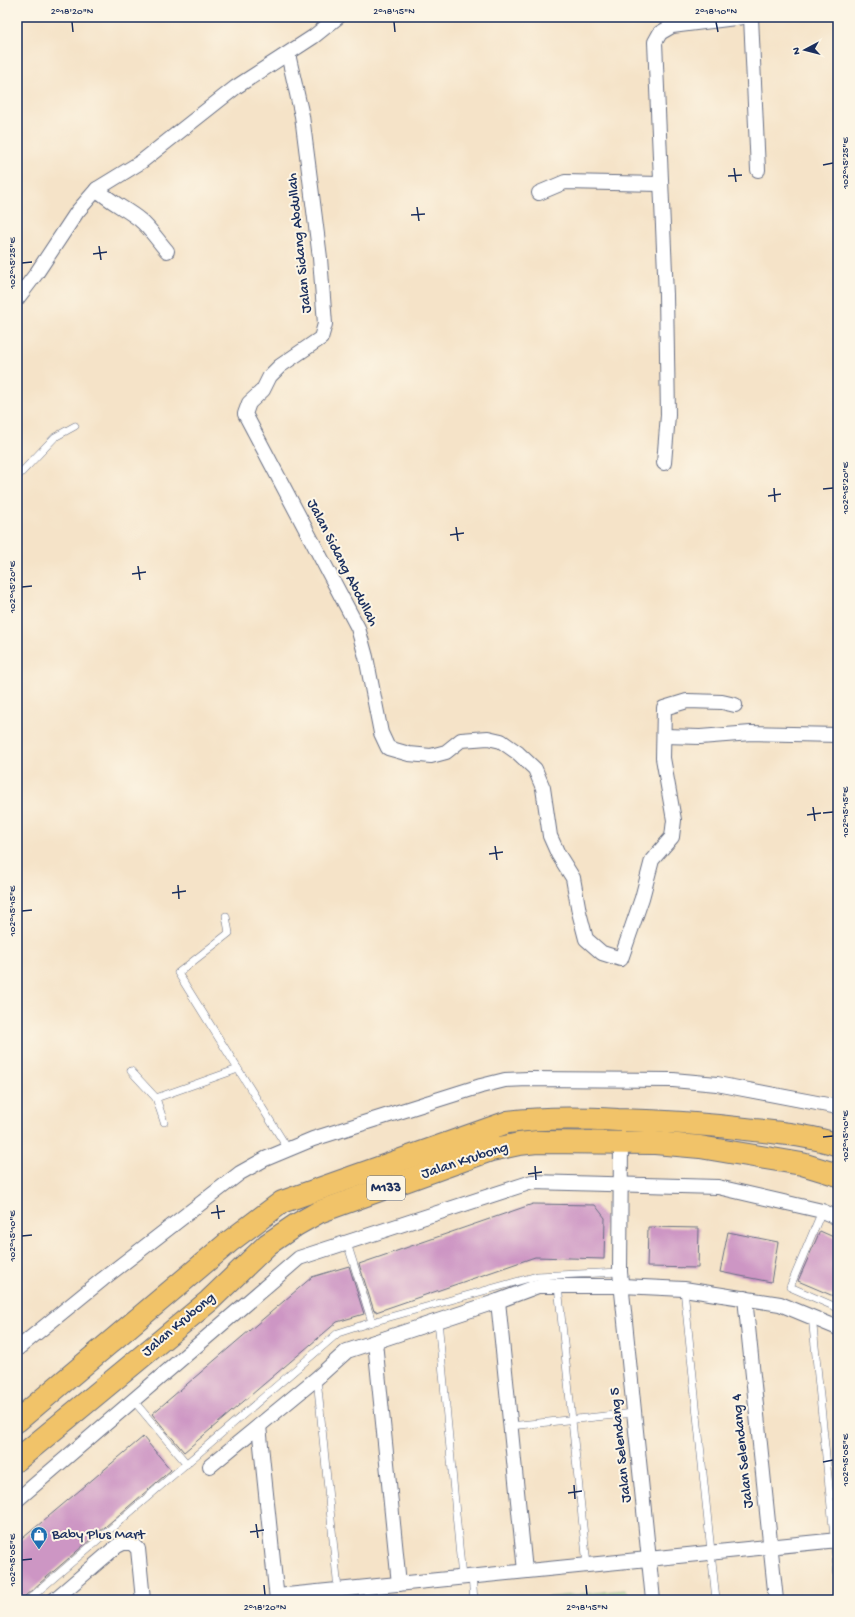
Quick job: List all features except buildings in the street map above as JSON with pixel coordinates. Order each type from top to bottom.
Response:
[{"type":"main road","name":"Jalan Krubong","points":[[17,1421],[230,1242],[282,1202],[508,1122],[534,1119],[574,1118],[686,1122],[778,1133],[838,1145]]},
{"type":"main road","name":"Jalan Krubong","points":[[17,1460],[209,1301],[268,1244],[296,1225],[319,1212],[491,1150],[512,1145],[537,1142],[655,1143],[700,1147],[802,1164],[838,1175]]},
{"type":"main road","points":[[191,1275],[155,1322],[44,1412],[37,1420],[39,1426],[44,1427],[51,1424],[162,1332],[209,1301]]},
{"type":"street","points":[[17,298],[36,274],[77,212],[97,189],[141,162],[236,87],[313,38],[338,17]]},
{"type":"street","points":[[664,462],[668,415],[666,295],[655,42],[660,33],[672,26],[743,17]]},
{"type":"street","points":[[750,17],[758,170]]},
{"type":"street","name":"Jalan Sidang Abdullah","points":[[288,54],[302,116],[320,258],[325,324],[321,338],[280,366],[270,376],[263,390],[249,403],[246,414],[358,628],[366,657],[381,733],[388,748],[409,754],[431,756],[446,752],[461,740],[488,738],[501,741],[518,753],[535,769],[543,788],[550,836],[558,854],[573,878],[579,912],[586,939],[602,953],[621,959],[642,898],[652,860],[672,837],[674,820],[663,758],[664,708],[687,701],[722,702],[735,705]]},
{"type":"street","points":[[539,193],[565,182],[660,184]]},
{"type":"street","points":[[97,189],[103,196],[119,205],[141,221],[167,251]]},
{"type":"street","points":[[664,736],[700,737],[751,733],[838,735]]},
{"type":"street","points":[[17,1349],[103,1279],[234,1177],[265,1158],[313,1139],[481,1086],[505,1080],[528,1079],[673,1080],[702,1082],[780,1095],[838,1107]]},
{"type":"street","name":"Jalan Selendang 5","points":[[622,1143],[620,1184],[621,1279],[653,1600]]},
{"type":"street","points":[[17,1500],[300,1258],[532,1182],[718,1187],[822,1211],[838,1218]]},
{"type":"street","points":[[210,1466],[317,1378],[347,1351],[498,1301],[538,1286],[558,1286],[621,1279],[780,1304],[838,1328]]},
{"type":"street","name":"Jalan Selendang 4","points":[[745,1298],[776,1600]]},
{"type":"street","points":[[498,1301],[525,1571]]},
{"type":"street","points":[[375,1342],[399,1584]]},
{"type":"street","points":[[259,1426],[277,1598],[339,1595],[399,1584],[836,1540]]},
{"type":"street","points":[[54,1600],[117,1546],[123,1543],[132,1544],[138,1550],[143,1600]]},
{"type":"lane","points":[[17,478],[54,437],[75,426]]},
{"type":"lane","points":[[226,916],[229,933],[178,973],[288,1149]]},
{"type":"lane","points":[[156,1098],[238,1069]]},
{"type":"lane","points":[[131,1071],[156,1098],[164,1122]]},
{"type":"lane","points":[[822,1211],[790,1287],[838,1308]]},
{"type":"lane","points":[[347,1243],[372,1322]]},
{"type":"lane","points":[[28,1600],[338,1333],[372,1322],[537,1276],[621,1279]]},
{"type":"lane","points":[[558,1286],[587,1565]]},
{"type":"lane","points":[[684,1289],[716,1600]]},
{"type":"lane","points":[[812,1316],[836,1540],[838,1577]]},
{"type":"lane","points":[[438,1320],[467,1577],[474,1600]]},
{"type":"lane","points":[[317,1378],[339,1595]]},
{"type":"lane","points":[[133,1400],[187,1464]]},
{"type":"lane","points":[[510,1426],[634,1413]]},
{"type":"green space","points":[[625,1590],[635,1600],[523,1600]]},
{"type":"place","name":"Baby Plus Mart","points":[[39,1550]]}]
